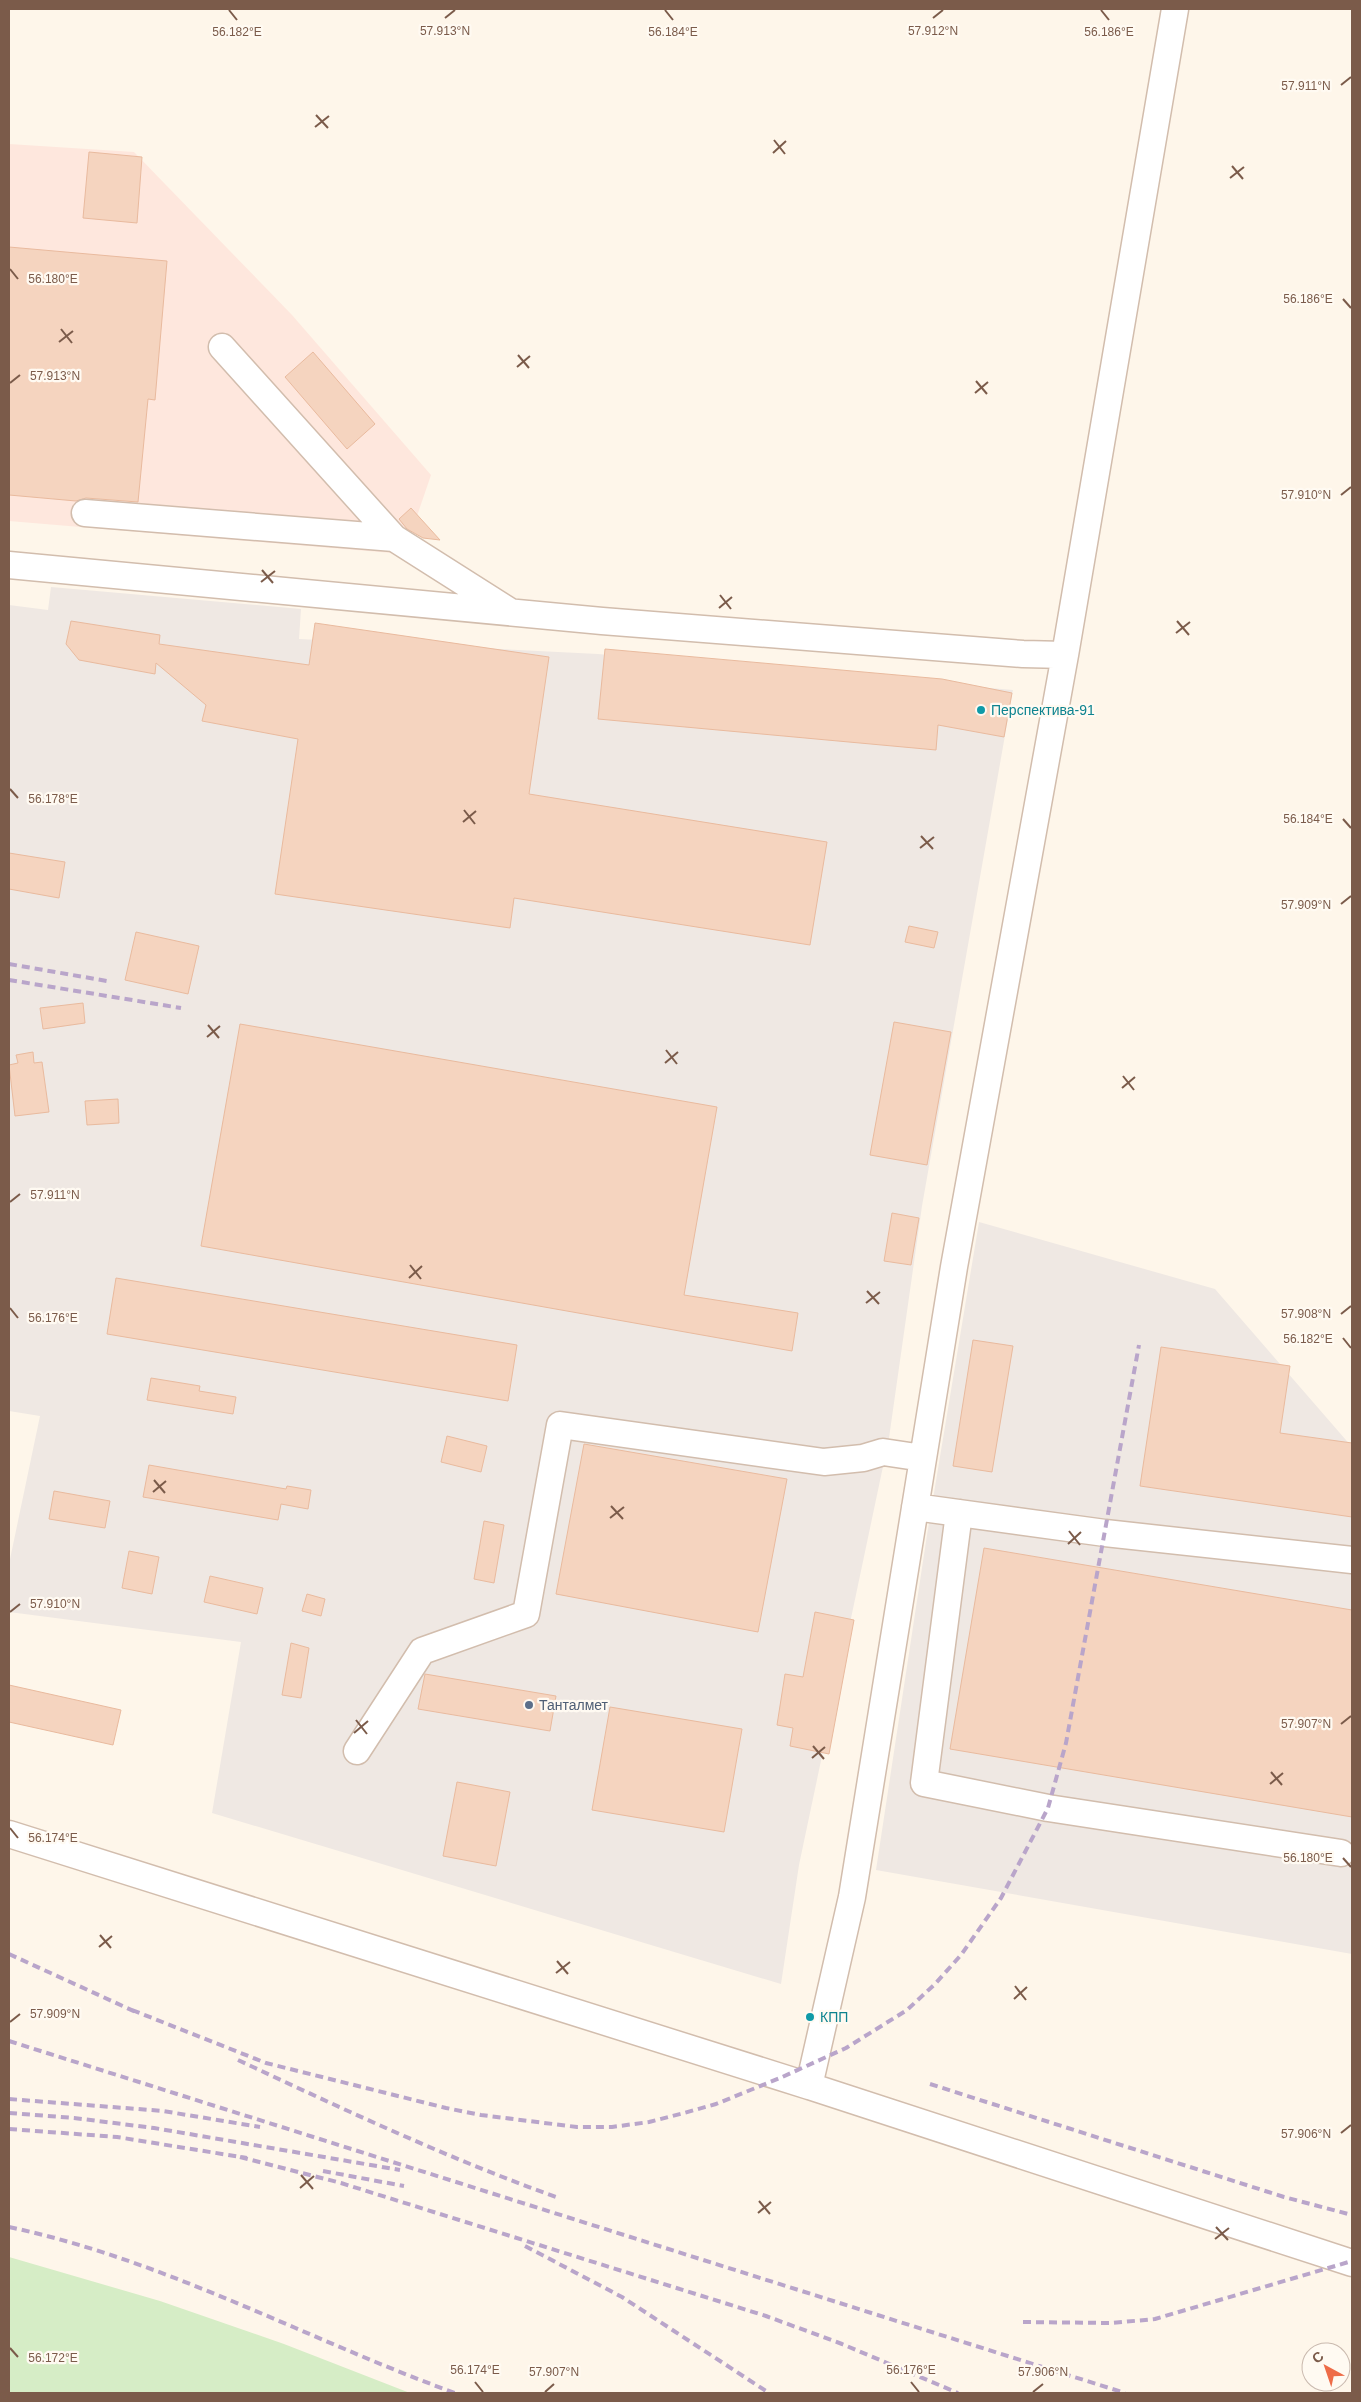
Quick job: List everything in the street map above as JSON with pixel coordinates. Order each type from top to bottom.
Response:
[{"type":"street","points":[[809,2086],[852,1897],[954,1267],[1065,655],[1175,9]]},
{"type":"street","points":[[222,347],[394,538],[512,613]]},
{"type":"street","points":[[85,513],[394,538]]},
{"type":"street","points":[[9,565],[512,613],[1014,653],[1065,655]]},
{"type":"street","points":[[357,1751],[422,1652],[526,1614],[560,1424],[824,1462],[863,1458],[883,1452],[923,1458]]},
{"type":"street","points":[[915,1507],[1105,1533],[1352,1560]]},
{"type":"street","points":[[959,1512],[924,1783],[1048,1808],[1341,1853]]},
{"type":"street","points":[[9,1834],[809,2086],[1352,2263]]},
{"type":"shaded area","points":[[9,144],[134,152],[292,315],[431,475],[404,554],[9,521]]},
{"type":"shaded area","points":[[51,587],[301,609],[299,639],[598,654],[1013,690],[922,1206],[889,1438],[799,1865],[781,1984],[212,1813],[241,1642],[9,1612],[9,1564],[40,1416],[9,1411],[9,605],[48,610]]},
{"type":"shaded area","points":[[979,1222],[1215,1289],[1352,1447],[1352,1954],[876,1870],[927,1535]]},
{"type":"green space","points":[[9,2257],[160,2301],[284,2344],[410,2393],[9,2393]]},
{"type":"building","points":[[89,152],[142,157],[137,223],[83,218]]},
{"type":"building","points":[[9,247],[167,261],[155,400],[148,399],[138,502],[86,498],[76,501],[9,495]]},
{"type":"building","points":[[313,352],[375,424],[347,449],[285,377]]},
{"type":"building","points":[[411,508],[440,540],[423,538],[407,529],[399,519]]},
{"type":"building","points":[[71,621],[160,635],[159,644],[309,665],[315,623],[549,657],[529,794],[827,842],[810,945],[514,898],[510,928],[275,894],[298,739],[202,721],[206,705],[156,663],[155,674],[79,660],[66,644]]},
{"type":"building","points":[[605,649],[942,679],[1012,693],[1004,737],[938,725],[936,750],[598,719]]},
{"type":"building","points":[[9,853],[65,862],[59,898],[9,889]]},
{"type":"building","points":[[909,926],[938,932],[934,948],[905,942]]},
{"type":"building","points":[[136,932],[199,946],[188,994],[125,980]]},
{"type":"building","points":[[83,1003],[85,1023],[43,1029],[40,1008]]},
{"type":"building","points":[[894,1022],[951,1032],[927,1165],[870,1155]]},
{"type":"building","points":[[240,1024],[717,1107],[684,1295],[798,1313],[792,1351],[201,1246]]},
{"type":"building","points":[[33,1052],[34,1063],[42,1062],[49,1112],[15,1116],[9,1065],[18,1063],[16,1055]]},
{"type":"building","points":[[118,1099],[119,1123],[87,1125],[85,1101]]},
{"type":"building","points":[[892,1213],[919,1218],[911,1265],[884,1261]]},
{"type":"building","points":[[116,1278],[517,1345],[508,1401],[107,1334]]},
{"type":"building","points":[[973,1340],[1013,1346],[992,1472],[953,1466]]},
{"type":"building","points":[[1161,1347],[1290,1366],[1280,1433],[1352,1443],[1352,1517],[1140,1486]]},
{"type":"building","points":[[151,1378],[200,1386],[199,1391],[236,1397],[233,1414],[147,1400]]},
{"type":"building","points":[[447,1436],[487,1446],[481,1472],[441,1462]]},
{"type":"building","points":[[584,1444],[787,1479],[758,1632],[556,1594]]},
{"type":"building","points":[[149,1465],[286,1489],[287,1486],[311,1490],[308,1509],[281,1504],[278,1520],[143,1497]]},
{"type":"building","points":[[54,1491],[110,1501],[105,1528],[49,1519]]},
{"type":"building","points":[[484,1521],[504,1525],[494,1583],[474,1579]]},
{"type":"building","points":[[984,1548],[1352,1610],[1352,1817],[950,1749]]},
{"type":"building","points":[[129,1551],[159,1557],[152,1594],[122,1588]]},
{"type":"building","points":[[210,1576],[263,1588],[257,1614],[204,1602]]},
{"type":"building","points":[[307,1594],[325,1599],[321,1616],[302,1611]]},
{"type":"building","points":[[815,1612],[854,1620],[829,1754],[790,1746],[793,1728],[777,1725],[785,1674],[803,1677]]},
{"type":"building","points":[[291,1643],[309,1648],[301,1698],[282,1695]]},
{"type":"building","points":[[425,1674],[556,1696],[550,1731],[418,1709]]},
{"type":"building","points":[[9,1685],[121,1710],[113,1745],[9,1722]]},
{"type":"building","points":[[610,1707],[742,1729],[724,1832],[592,1810]]},
{"type":"building","points":[[457,1782],[510,1792],[496,1866],[443,1856]]},
{"type":"railway","points":[[9,964],[107,981]]},
{"type":"railway","points":[[9,980],[181,1008]]},
{"type":"railway","points":[[132,2010],[266,2063],[446,2108],[481,2115],[577,2127],[612,2127],[649,2122],[716,2104],[846,2048],[907,2010],[935,1984],[961,1955],[1001,1898],[1048,1808],[1066,1743],[1139,1345]]},
{"type":"railway","points":[[9,1954],[138,2013]]},
{"type":"railway","points":[[9,2041],[1125,2393]]},
{"type":"railway","points":[[238,2060],[437,2150],[559,2198]]},
{"type":"railway","points":[[930,2084],[1284,2197],[1352,2215]]},
{"type":"railway","points":[[9,2099],[163,2111],[260,2127]]},
{"type":"railway","points":[[9,2113],[74,2118],[154,2128],[400,2170]]},
{"type":"railway","points":[[9,2129],[117,2137],[247,2158]]},
{"type":"railway","points":[[240,2157],[341,2183],[766,2316],[842,2344],[958,2393]]},
{"type":"railway","points":[[323,2171],[404,2186]]},
{"type":"railway","points":[[9,2227],[67,2241],[124,2259],[235,2302],[399,2372],[455,2393]]},
{"type":"railway","points":[[525,2246],[622,2297],[769,2393]]},
{"type":"railway","points":[[1023,2322],[1112,2323],[1155,2319],[1352,2261]]},
{"type":"place","name":"Перспектива-91","points":[[981,710]]},
{"type":"place","name":"Танталмет","points":[[529,1705]]},
{"type":"place","name":"КПП","points":[[810,2017]]}]
